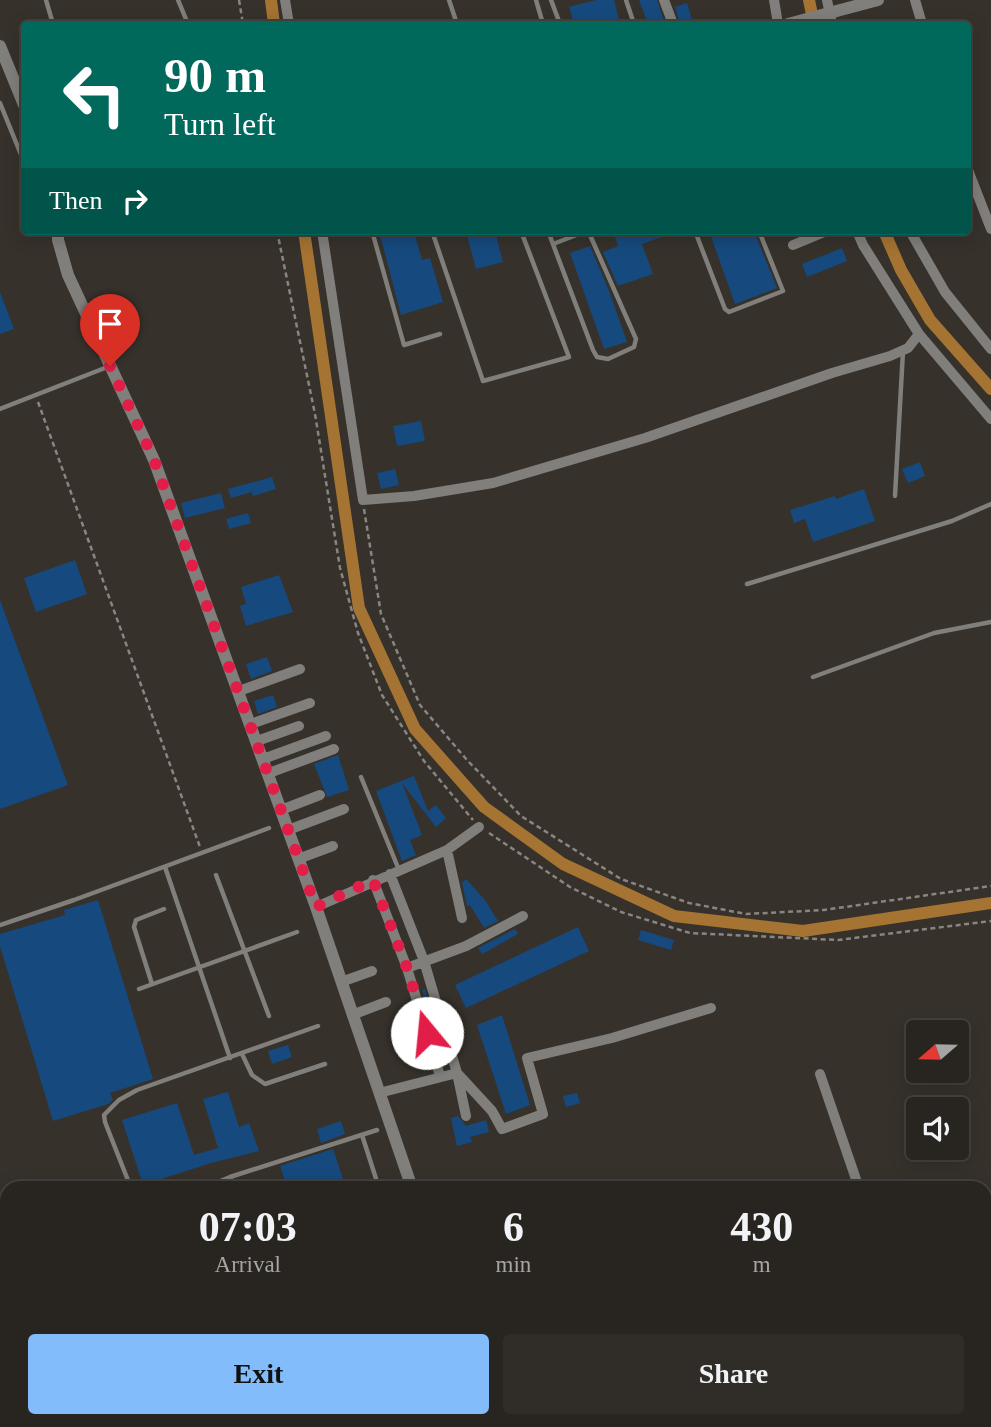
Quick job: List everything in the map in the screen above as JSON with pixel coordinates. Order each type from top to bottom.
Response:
[{"type":"street","points":[[285,0],[288,21]]},
{"type":"street","points":[[664,0],[672,21]]},
{"type":"street","points":[[774,0],[778,21]]},
{"type":"street","points":[[827,0],[828,19],[878,0]]},
{"type":"street","points":[[915,0],[921,21]]},
{"type":"street","points":[[0,46],[21,97]]},
{"type":"street","points":[[971,178],[991,229]]},
{"type":"street","points":[[58,235],[68,275],[154,460],[269,773],[410,1181]]},
{"type":"street","points":[[323,235],[363,500],[414,496],[493,483],[645,438],[902,351],[913,344],[919,334]]},
{"type":"street","points":[[793,245],[817,235]]},
{"type":"street","points":[[859,235],[919,334],[991,419]]},
{"type":"street","points":[[912,235],[945,292],[991,349]]},
{"type":"street","points":[[239,691],[300,669]]},
{"type":"street","points":[[251,724],[310,704]]},
{"type":"street","points":[[257,741],[299,726]]},
{"type":"street","points":[[263,759],[326,736]]},
{"type":"street","points":[[269,773],[334,749]]},
{"type":"street","points":[[281,810],[320,795]]},
{"type":"street","points":[[288,830],[344,810]]},
{"type":"street","points":[[316,907],[447,850],[479,827]]},
{"type":"street","points":[[298,859],[333,846]]},
{"type":"street","points":[[447,850],[462,918]]},
{"type":"street","points":[[395,873],[457,1073],[466,1116]]},
{"type":"street","points":[[373,880],[407,968],[440,1076]]},
{"type":"street","points":[[407,968],[466,946],[523,916]]},
{"type":"street","points":[[341,982],[372,971]]},
{"type":"street","points":[[352,1015],[386,1002]]},
{"type":"street","points":[[457,1073],[492,1111],[502,1129],[543,1114],[527,1058],[612,1038],[711,1008]]},
{"type":"street","points":[[379,1093],[457,1073]]},
{"type":"street","points":[[820,1074],[857,1181]]},
{"type":"lane","points":[[46,0],[52,21]]},
{"type":"lane","points":[[178,0],[187,21]]},
{"type":"lane","points":[[449,0],[456,21]]},
{"type":"lane","points":[[536,0],[542,21]]},
{"type":"lane","points":[[551,0],[559,21]]},
{"type":"lane","points":[[626,0],[633,21]]},
{"type":"lane","points":[[0,103],[21,155]]},
{"type":"lane","points":[[373,235],[404,345],[440,334]]},
{"type":"lane","points":[[433,235],[483,380],[569,357],[523,235]]},
{"type":"lane","points":[[550,235],[593,350],[597,356],[608,359],[634,347],[636,339],[590,235]]},
{"type":"lane","points":[[554,244],[576,235]]},
{"type":"lane","points":[[697,235],[725,309],[729,312],[783,291],[761,235]]},
{"type":"lane","points":[[895,496],[902,351]]},
{"type":"lane","points":[[0,410],[110,366]]},
{"type":"lane","points":[[747,584],[952,522],[991,504]]},
{"type":"lane","points":[[813,677],[934,633],[991,622]]},
{"type":"lane","points":[[361,777],[395,873]]},
{"type":"lane","points":[[0,925],[269,828]]},
{"type":"lane","points":[[165,867],[230,1058]]},
{"type":"lane","points":[[216,875],[269,1016]]},
{"type":"lane","points":[[152,984],[134,927],[136,920],[164,909]]},
{"type":"lane","points":[[139,989],[297,932]]},
{"type":"lane","points":[[128,1181],[104,1115],[119,1100],[137,1090],[318,1026]]},
{"type":"lane","points":[[242,1054],[252,1075],[265,1084],[326,1064]]},
{"type":"lane","points":[[221,1181],[377,1130]]},
{"type":"lane","points":[[362,1135],[377,1181]]},
{"type":"lane","points":[[230,1177],[231,1181]]},
{"type":"path","points":[[239,0],[242,21]]},
{"type":"path","points":[[278,235],[315,414],[340,568],[358,633],[382,695],[424,761],[479,827],[570,887],[621,912],[690,933],[838,940],[991,921]]},
{"type":"path","points":[[36,395],[202,853]]},
{"type":"path","points":[[363,500],[382,614],[420,705],[467,760],[521,816],[621,879],[689,903],[746,914],[824,910],[991,886]]},
{"type":"building","points":[[596,0],[614,0],[619,21],[573,21],[569,7]]},
{"type":"building","points":[[639,0],[657,0],[664,21],[647,21]]},
{"type":"building","points":[[687,3],[692,20],[679,21],[675,7]]},
{"type":"building","points":[[380,235],[415,235],[422,260],[430,258],[443,302],[401,315]]},
{"type":"building","points":[[467,235],[496,235],[503,262],[476,269]]},
{"type":"building","points":[[614,235],[668,235],[642,244],[653,274],[618,286],[603,252],[618,246]]},
{"type":"building","points":[[710,235],[756,235],[777,288],[735,304]]},
{"type":"building","points":[[590,246],[627,342],[604,349],[570,253]]},
{"type":"building","points":[[842,248],[847,261],[807,277],[802,264]]},
{"type":"building","points":[[0,292],[14,329],[0,334]]},
{"type":"building","points":[[421,421],[425,441],[397,446],[393,426]]},
{"type":"building","points":[[920,462],[925,476],[908,483],[902,469]]},
{"type":"building","points":[[395,469],[399,485],[381,489],[377,473]]},
{"type":"building","points":[[272,477],[276,489],[253,496],[252,492],[231,498],[228,489]]},
{"type":"building","points":[[864,489],[875,521],[813,542],[805,519],[794,523],[790,510]]},
{"type":"building","points":[[221,493],[225,508],[185,518],[181,503]]},
{"type":"building","points":[[248,513],[251,523],[229,529],[226,519]]},
{"type":"building","points":[[75,560],[87,594],[36,612],[24,578]]},
{"type":"building","points":[[279,575],[293,612],[246,626],[240,606],[246,604],[241,587]]},
{"type":"building","points":[[0,600],[68,785],[0,809]]},
{"type":"building","points":[[267,657],[272,671],[251,679],[246,664]]},
{"type":"building","points":[[273,695],[277,707],[258,714],[254,701]]},
{"type":"building","points":[[338,755],[349,790],[327,797],[314,764]]},
{"type":"building","points":[[414,776],[428,811],[436,805],[446,818],[436,827],[402,783],[422,835],[410,840],[416,855],[402,861],[376,791]]},
{"type":"building","points":[[466,879],[485,900],[498,921],[484,928],[470,905],[467,906],[462,883]]},
{"type":"building","points":[[98,900],[153,1079],[110,1093],[113,1100],[108,1104],[53,1121],[0,946],[0,934],[65,915],[64,910]]},
{"type":"building","points":[[578,927],[589,951],[466,1008],[455,985]]},
{"type":"building","points":[[515,929],[518,934],[482,954],[478,948]]},
{"type":"building","points":[[641,930],[674,940],[671,950],[638,940]]},
{"type":"building","points":[[425,989],[446,1063],[444,1064],[422,990]]},
{"type":"building","points":[[502,1015],[530,1105],[506,1114],[477,1025]]},
{"type":"building","points":[[288,1045],[292,1057],[272,1064],[268,1051]]},
{"type":"building","points":[[228,1092],[239,1127],[249,1123],[259,1151],[155,1181],[142,1181],[122,1120],[177,1103],[194,1155],[218,1148],[203,1099]]},
{"type":"building","points":[[577,1093],[580,1103],[566,1107],[563,1096]]},
{"type":"building","points":[[458,1116],[466,1126],[486,1120],[489,1132],[470,1137],[472,1142],[457,1146],[451,1118]]},
{"type":"building","points":[[341,1121],[345,1134],[321,1143],[317,1129]]},
{"type":"building","points":[[333,1149],[344,1181],[285,1181],[280,1166]]},
{"type":"waterway","points":[[271,0],[274,21]]},
{"type":"waterway","points":[[809,0],[813,21]]},
{"type":"waterway","points":[[305,235],[359,608],[415,729],[484,807],[563,864],[674,916],[803,931],[991,903]]},
{"type":"waterway","points":[[886,235],[901,270],[930,320],[991,389]]},
{"type":"route","points":[[110,366],[154,460],[316,907],[373,880],[407,968],[427,1033]]}]
